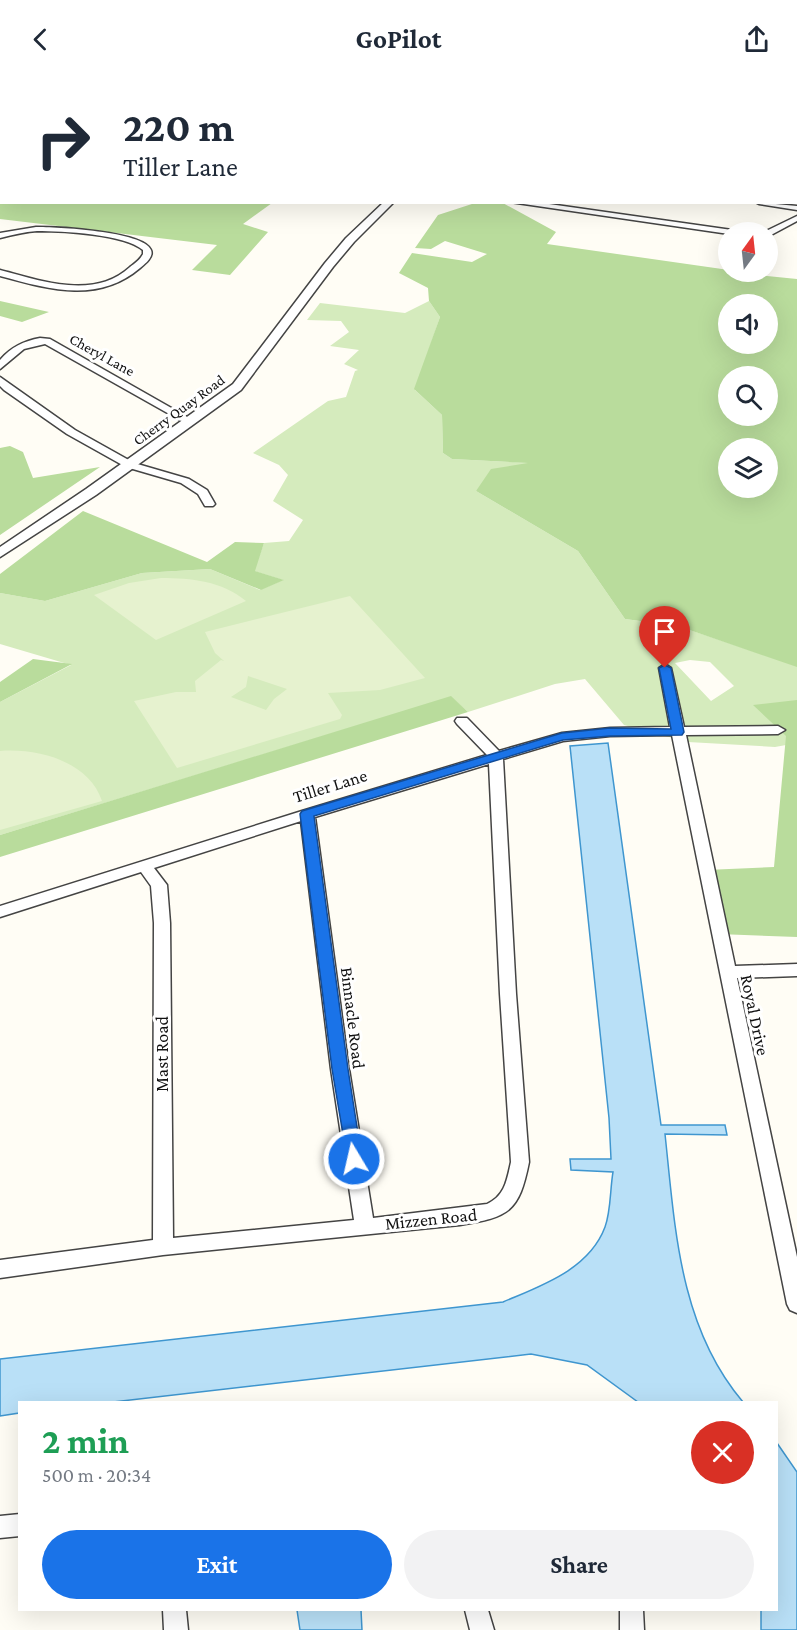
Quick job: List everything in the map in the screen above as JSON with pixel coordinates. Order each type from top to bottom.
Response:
[{"type":"street","name":"Cherry Quay Road","points":[[0,553],[130,465],[237,387],[329,265],[350,240],[388,204]]},
{"type":"street","points":[[529,204],[718,230]]},
{"type":"street","points":[[772,204],[797,208]]},
{"type":"street","points":[[778,228],[797,218]]},
{"type":"street","points":[[0,236],[38,229],[116,238],[142,244],[148,253],[125,277],[94,287],[62,287],[0,273]]},
{"type":"street","name":"Cheryl Lane","points":[[0,366],[23,345],[39,340],[47,341],[191,422]]},
{"type":"street","points":[[0,380],[39,411],[130,465],[185,481],[203,492],[209,504]]},
{"type":"street","points":[[665,668],[678,732]]},
{"type":"street","points":[[462,721],[496,756]]},
{"type":"street","name":"Tiller Lane","points":[[0,912],[307,814],[562,737],[610,732],[778,730]]},
{"type":"street","name":"Royal Drive","points":[[678,732],[797,1304]]},
{"type":"street","name":"Mizzen Road","points":[[0,1269],[163,1247],[493,1212],[508,1201],[515,1186],[520,1162],[508,994],[496,756]]},
{"type":"street","name":"Binnacle Road","points":[[307,814],[340,1069],[364,1226]]},
{"type":"street","name":"Mast Road","points":[[144,866],[159,885],[162,923],[163,1247]]},
{"type":"street","points":[[727,972],[797,970]]},
{"type":"street","points":[[0,1527],[18,1525]]},
{"type":"street","points":[[175,1611],[176,1630]]},
{"type":"street","points":[[477,1611],[482,1630]]},
{"type":"street","points":[[632,1611],[632,1630]]},
{"type":"green space","points":[[0,204],[271,204],[243,224],[268,232],[230,275],[192,270],[217,245],[0,219]]},
{"type":"green space","points":[[472,204],[505,204],[556,232],[547,244],[718,268],[718,282],[778,282],[778,277],[797,279],[797,667],[678,626],[625,619],[578,551],[476,491],[491,469],[528,463],[452,459],[443,453],[442,415],[414,389],[440,317],[429,301],[428,288],[399,273],[412,253],[472,262],[487,254],[445,241],[431,249],[415,248],[438,215]]},
{"type":"green space","points":[[0,301],[49,312],[22,322],[0,316]]},
{"type":"green space","points":[[429,301],[440,317],[415,390],[442,415],[443,453],[452,459],[532,463],[476,491],[578,551],[625,619],[678,626],[776,659],[797,649],[797,743],[775,747],[688,742],[624,725],[585,679],[555,684],[468,712],[451,697],[0,835],[0,702],[71,665],[0,644],[0,593],[45,601],[142,573],[210,569],[260,590],[283,580],[254,571],[264,543],[289,541],[303,520],[273,501],[288,475],[279,465],[253,453],[328,401],[346,397],[355,371],[358,370],[344,364],[359,350],[330,346],[349,332],[341,321],[307,320],[320,303],[405,313]],"holes":[[[690,660],[710,662],[734,686],[711,701],[675,663]]]},
{"type":"green space","points":[[10,446],[23,452],[33,478],[100,467],[0,535],[0,448]]},
{"type":"green space","points":[[83,511],[207,562],[235,542],[264,543],[255,571],[284,580],[261,590],[210,569],[142,573],[45,601],[0,593],[0,574]]},
{"type":"green space","points":[[161,578],[206,582],[227,589],[246,601],[156,640],[94,595],[129,583]]},
{"type":"green space","points":[[350,596],[425,678],[380,690],[328,693],[342,715],[340,719],[177,768],[134,701],[176,692],[196,692],[195,681],[221,660],[224,661],[215,653],[205,632]],"holes":[[[248,676],[287,689],[274,699],[266,710],[231,697],[246,687]]]},
{"type":"green space","points":[[33,659],[72,664],[0,702],[0,682]]},
{"type":"green space","points":[[451,696],[468,712],[0,857],[0,835]]},
{"type":"green space","points":[[797,700],[797,937],[718,934],[706,870],[774,867],[786,736],[753,705]]},
{"type":"green space","points":[[0,751],[30,752],[60,760],[86,776],[102,801],[0,830]]},
{"type":"water","points":[[608,743],[661,1125],[725,1125],[727,1135],[665,1134],[677,1240],[693,1309],[705,1342],[722,1373],[742,1401],[637,1401],[587,1365],[531,1354],[122,1401],[18,1401],[18,1413],[0,1416],[0,1359],[503,1302],[562,1275],[588,1255],[598,1242],[607,1221],[613,1172],[571,1170],[570,1159],[611,1159],[609,1118],[570,746]]},
{"type":"water","points":[[778,1444],[797,1472],[797,1630],[761,1630],[761,1611],[778,1611]]},
{"type":"water","points":[[297,1611],[361,1611],[362,1630],[300,1630]]},
{"type":"route","points":[[354,1159],[307,814],[562,737],[610,732],[678,732],[665,668]]}]
